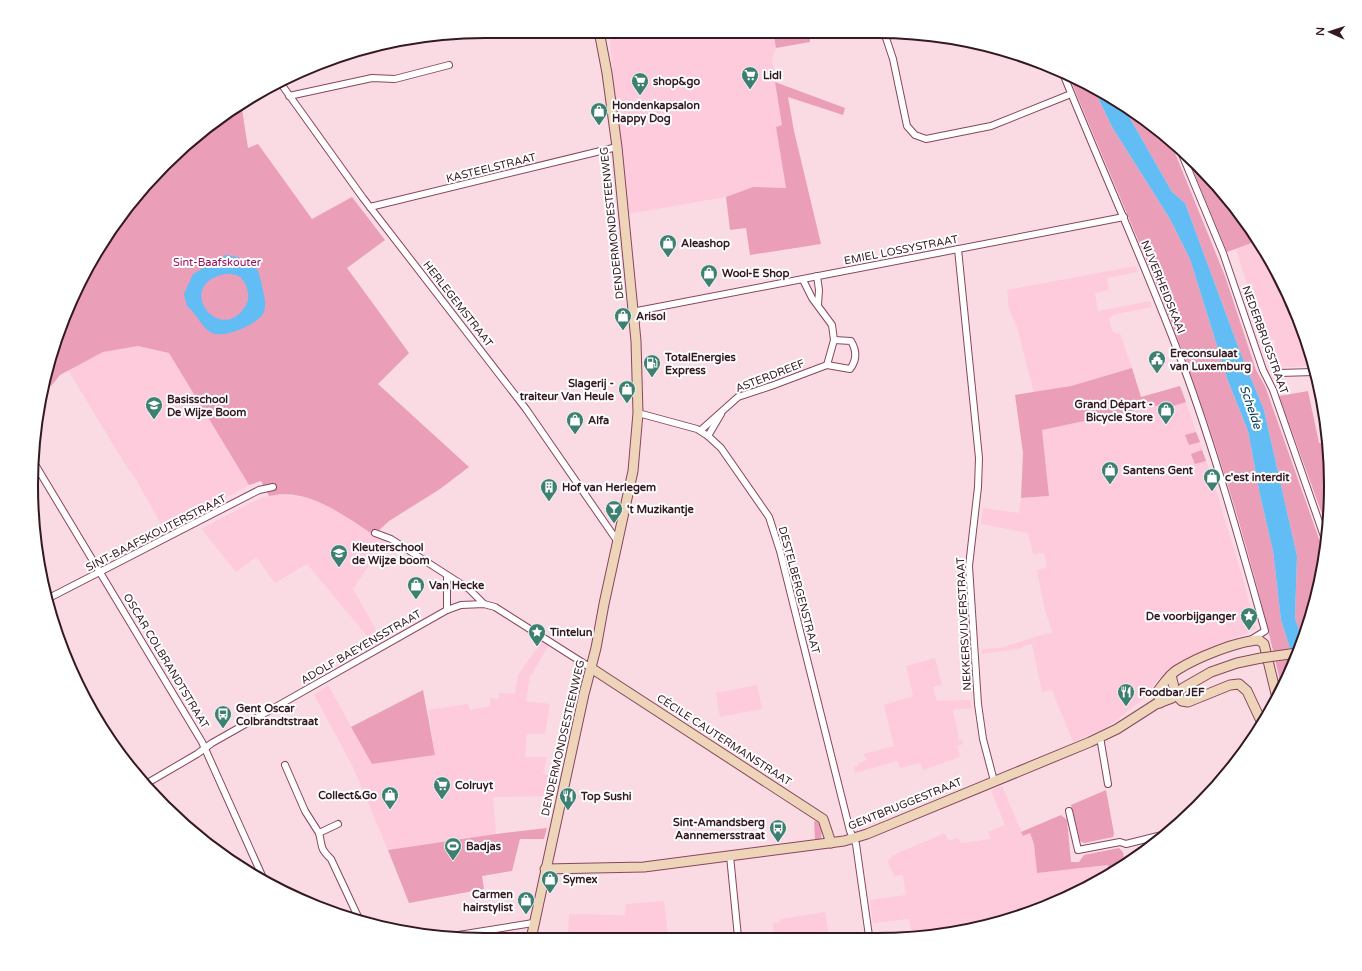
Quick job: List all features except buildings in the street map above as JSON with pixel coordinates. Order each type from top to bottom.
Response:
[{"type":"street","name":"DENDERMONDESTEENWEG","points":[[600,38],[607,72],[617,147],[638,381],[638,413],[633,471],[618,542]]},
{"type":"street","points":[[886,38],[893,59],[907,126],[915,136],[926,139],[991,126],[1071,94]]},
{"type":"street","points":[[289,96],[372,78],[395,79],[449,65]]},
{"type":"street","name":"NIJVERHEIDSKAAI","points":[[1065,80],[1124,217],[1184,367],[1222,480],[1265,631],[1248,640]]},
{"type":"street","name":"HERLEGEMSTRAAT","points":[[283,87],[370,207],[526,409],[618,542]]},
{"type":"street","name":"KASTEELSTRAAT","points":[[370,207],[617,147]]},
{"type":"street","name":"NEDERBRUGSTRAAT","points":[[1185,161],[1223,253],[1263,370],[1273,390],[1322,529]]},
{"type":"street","name":"EMIEL LOSSYSTRAAT","points":[[632,312],[1124,217]]},
{"type":"street","name":"NEKKERSVIJVERSTRAAT","points":[[958,249],[979,458],[978,487],[969,566],[977,693],[983,740],[994,781]]},
{"type":"street","points":[[817,276],[818,305]]},
{"type":"street","points":[[804,280],[812,298],[832,326],[834,340],[827,364],[850,369],[855,363],[855,348],[852,341],[834,340]]},
{"type":"street","name":"ASTERDREEF","points":[[701,430],[738,397],[774,386],[827,364]]},
{"type":"street","points":[[1279,373],[1309,372]]},
{"type":"street","name":"ASTERDREEF","points":[[708,436],[722,411]]},
{"type":"street","name":"DESTELBERGENSTRAAT","points":[[638,413],[701,430],[721,448],[769,517],[782,558],[853,839],[856,844],[869,933]]},
{"type":"street","name":"OSCAR COLBRANDTSTRAAT","points":[[39,471],[205,748],[260,872]]},
{"type":"street","name":"SINT-BAAFSKOUTERSTRAAT","points":[[52,597],[101,573],[259,490],[272,486]]},
{"type":"street","points":[[375,533],[391,539],[469,589],[484,604]]},
{"type":"street","name":"DENDERMONDSESTEENWEG","points":[[532,933],[618,542]]},
{"type":"street","points":[[447,576],[447,610]]},
{"type":"street","name":"ADOLF BAEYENSSTRAAT","points":[[150,782],[205,748],[447,610],[461,605],[484,604],[495,607],[591,668]]},
{"type":"street","points":[[1160,702],[1158,691],[1177,670],[1206,656],[1248,640],[1259,640],[1264,644],[1275,689]]},
{"type":"street","name":"GENTBRUGGESTRAAT","points":[[545,870],[644,867],[853,839],[1100,737],[1160,702],[1176,695],[1182,688],[1211,672],[1237,663],[1291,654]]},
{"type":"street","name":"CÉCILE CAUTERMANSTRAAT","points":[[591,668],[823,819],[831,843]]},
{"type":"street","points":[[1171,675],[1176,695],[1182,701],[1188,702],[1230,685],[1238,684],[1247,691],[1259,717]]},
{"type":"street","points":[[1100,737],[1108,784]]},
{"type":"street","points":[[285,765],[305,811],[319,833],[323,852],[331,859],[357,914]]},
{"type":"street","points":[[1069,811],[1078,850],[1120,842],[1126,844],[1154,837]]},
{"type":"street","points":[[319,833],[338,824]]},
{"type":"street","points":[[730,856],[738,933]]},
{"type":"street","points":[[477,933],[533,923]]},
{"type":"shaded area","points":[[609,38],[774,38],[776,48],[772,58],[782,125],[776,127],[786,188],[753,187],[726,197],[627,214]]},
{"type":"shaded area","points":[[1252,243],[1278,288],[1290,314],[1308,366],[1272,368],[1275,340],[1264,340],[1236,249]]},
{"type":"shaded area","points":[[1136,266],[1138,272],[1107,278],[1109,290],[1095,293],[1098,311],[1150,301],[1152,307],[1113,315],[1109,319],[1112,331],[1117,334],[1120,333],[1132,368],[1071,386],[1034,393],[1017,327],[1009,309],[1007,290]]},
{"type":"shaded area","name":"Basisschool De Wijze Boom","points":[[138,346],[169,353],[249,485],[165,531],[134,476],[128,469],[68,370],[103,352]]},
{"type":"shaded area","points":[[1186,402],[1215,487],[1242,576],[1256,629],[1180,662],[1158,679],[1146,697],[1106,728],[1073,742],[1052,690],[1042,692],[1032,644],[1023,646],[1023,648],[982,654],[982,649],[1000,648],[1052,632],[1045,610],[1037,570],[1047,567],[1044,553],[1033,554],[1028,533],[981,524],[983,508],[1019,513],[1021,498],[1049,496],[1042,430],[1169,403],[1170,407]]},
{"type":"shaded area","name":"Kleuterschool de Wijze boom","points":[[276,494],[304,497],[328,505],[385,542],[353,589],[381,639],[373,643],[307,564],[275,583],[256,557],[236,572],[201,529],[260,498]]},
{"type":"shaded area","points":[[542,641],[549,645],[534,670],[533,675],[530,675],[526,701],[550,704],[545,734],[527,734],[525,757],[547,757],[543,774],[559,776],[555,796],[493,797],[496,834],[388,850],[353,767],[314,695],[328,685],[372,764],[435,755],[428,710],[468,704],[470,710],[490,706],[490,698],[499,699],[499,693],[515,694],[518,675]]},
{"type":"shaded area","points":[[935,658],[942,685],[933,687],[937,701],[970,700],[972,708],[953,710],[959,740],[962,740],[963,744],[957,746],[960,757],[923,770],[921,763],[900,768],[897,761],[855,773],[854,767],[858,766],[858,763],[867,760],[863,754],[894,746],[884,705],[913,696],[906,666]]},
{"type":"shaded area","points":[[757,685],[762,709],[720,717],[716,693]]},
{"type":"shaded area","points":[[1002,786],[1023,836],[1030,833],[1034,844],[1037,873],[1109,865],[1109,868],[1074,887],[1048,899],[992,918],[935,929],[911,931],[909,919],[873,923],[870,900],[906,895],[903,875],[894,876],[887,860],[892,858],[891,856],[945,833],[948,841],[958,838],[961,843],[991,839],[988,832],[1005,825],[991,791]]},
{"type":"shaded area","points":[[664,901],[668,933],[568,933],[569,914],[625,915],[626,904]]},
{"type":"shaded area","points":[[825,912],[828,933],[774,933],[773,923],[780,922],[780,919]]},
{"type":"green space","points":[[774,38],[810,38],[810,42],[776,48]]},
{"type":"green space","points":[[775,82],[845,108],[843,115],[788,97],[794,131],[821,244],[750,255],[746,228],[730,230],[726,197],[753,187],[786,188],[776,127],[782,125]]},
{"type":"green space","points":[[1072,83],[1098,97],[1112,127],[1170,219],[1190,259],[1228,381],[1248,431],[1260,495],[1273,551],[1281,620],[1291,653],[1280,679],[1245,542],[1215,445],[1199,396],[1152,273]]},
{"type":"green space","name":"Sint-Baafskouter","points":[[242,110],[248,148],[258,144],[312,219],[352,197],[385,240],[347,268],[409,353],[378,384],[469,467],[440,489],[389,521],[374,535],[337,511],[311,499],[298,495],[283,494],[269,496],[261,481],[249,485],[169,353],[138,346],[103,352],[60,375],[51,386],[50,385],[53,370],[72,314],[84,288],[113,237],[130,213],[169,169],[213,130]]},
{"type":"green space","points":[[1128,115],[1174,151],[1225,276],[1256,370],[1265,386],[1320,542],[1309,601],[1299,631],[1295,618],[1297,556],[1264,410],[1239,349],[1185,203],[1172,192]]},
{"type":"green space","points":[[1192,168],[1232,213],[1252,243],[1227,252]]},
{"type":"green space","points":[[1132,368],[1141,397],[1180,386],[1186,402],[1170,407],[1169,403],[1042,430],[1049,496],[1021,498],[1023,453],[1015,395],[1071,386]]},
{"type":"green space","points":[[1308,391],[1319,443],[1322,443],[1324,486],[1323,516],[1279,396]]},
{"type":"green space","points":[[1196,432],[1200,442],[1189,445],[1185,435]]},
{"type":"green space","points":[[1202,450],[1206,461],[1195,464],[1191,454]]},
{"type":"green space","points":[[423,690],[435,755],[372,764],[351,727]]},
{"type":"green space","points":[[1106,790],[1114,833],[1113,837],[1084,843],[1080,841],[1071,805]]},
{"type":"green space","points":[[1061,815],[1067,820],[1071,862],[1079,862],[1084,855],[1119,848],[1123,852],[1124,859],[1108,868],[1108,865],[1037,873],[1034,844],[1030,833],[1023,836],[1021,832]]},
{"type":"green space","points":[[814,821],[818,822],[822,830],[821,839],[815,839]]},
{"type":"green space","name":"Badjas","points":[[547,828],[544,839],[520,839],[512,871],[482,876],[484,889],[409,903],[388,850],[496,834]]},
{"type":"water","name":"Schelde","points":[[1098,97],[1128,115],[1172,192],[1185,203],[1239,349],[1264,410],[1297,556],[1295,618],[1299,631],[1291,653],[1281,620],[1273,551],[1260,495],[1248,431],[1228,381],[1190,259],[1170,219],[1112,127]]},
{"type":"water","points":[[226,255],[249,261],[253,264],[259,274],[265,299],[264,312],[261,317],[249,326],[224,334],[212,333],[187,306],[184,294],[193,274]],"holes":[[[225,274],[233,274],[240,277],[248,290],[246,305],[236,316],[225,320],[214,317],[206,310],[202,300],[202,290],[210,280]]]},
{"type":"place","name":"Lidl","points":[[750,90]]},
{"type":"place","name":"shop&go","points":[[640,96]]},
{"type":"place","name":"Hondenkapsalon Happy Dog","points":[[599,126]]},
{"type":"place","name":"Aleashop","points":[[668,258]]},
{"type":"place","name":"Wool-E Shop","points":[[709,288]]},
{"type":"place","name":"Arisol","points":[[623,331]]},
{"type":"place","name":"Ereconsulaat van Luxemburg","points":[[1157,374]]},
{"type":"place","name":"TotalEnergies Express","points":[[652,378]]},
{"type":"place","name":"Slagerij - traiteur Van Heule","points":[[627,404]]},
{"type":"place","name":"Basisschool De Wijze Boom","points":[[154,420]]},
{"type":"place","name":"Grand Départ - Bicycle Store","points":[[1166,425]]},
{"type":"place","name":"Alfa","points":[[575,435]]},
{"type":"place","name":"Santens Gent","points":[[1110,485]]},
{"type":"place","name":"c'est interdit","points":[[1212,492]]},
{"type":"place","name":"Hof van Herlegem","points":[[549,502]]},
{"type":"place","name":"'t Muzikantje","points":[[614,524]]},
{"type":"place","name":"Kleuterschool de Wijze boom","points":[[339,568]]},
{"type":"place","name":"Van Hecke","points":[[416,600]]},
{"type":"place","name":"De voorbijganger","points":[[1249,631]]},
{"type":"place","name":"Tintelun","points":[[537,647]]},
{"type":"place","name":"Foodbar JEF","points":[[1126,707]]},
{"type":"place","name":"Gent Oscar Colbrandtstraat","points":[[223,729]]},
{"type":"place","name":"Colruyt","points":[[442,800]]},
{"type":"place","name":"Collect&Go","points":[[390,810]]},
{"type":"place","name":"Top Sushi","points":[[568,811]]},
{"type":"place","name":"Sint-Amandsberg Aannemersstraat","points":[[778,843]]},
{"type":"place","name":"Badjas","points":[[453,861]]},
{"type":"place","name":"Symex","points":[[550,894]]},
{"type":"place","name":"Carmen hairstylist","points":[[526,915]]}]
